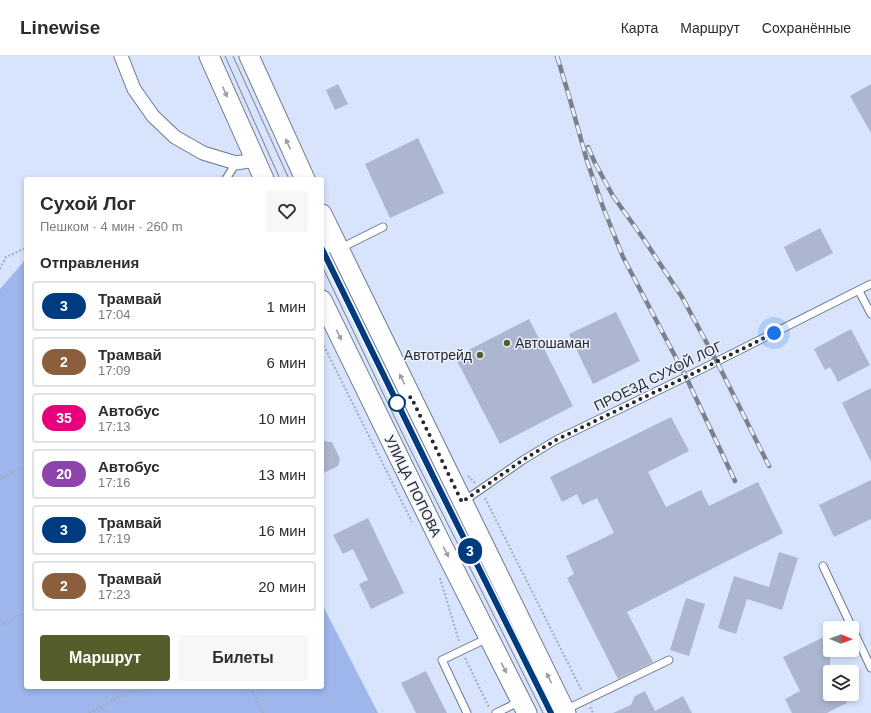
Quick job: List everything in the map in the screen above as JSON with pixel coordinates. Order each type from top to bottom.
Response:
[{"type":"main road","points":[[209,56],[245,161],[262,177]]},
{"type":"main road","points":[[249,56],[304,177]]},
{"type":"main road","points":[[324,220],[332,246],[462,502],[566,712]]},
{"type":"main road","name":"УЛИЦА ПОПОВА","points":[[324,304],[438,537],[524,707]]},
{"type":"street","points":[[121,56],[134,89],[153,116],[175,137],[203,153],[245,161]]},
{"type":"lane","points":[[228,177],[245,161]]},
{"type":"lane","points":[[332,246],[384,226]]},
{"type":"lane","name":"ПРОЕЗД СУХОЙ ЛОГ","points":[[462,502],[523,460],[556,440],[679,381],[871,284]]},
{"type":"lane","points":[[859,291],[871,314]]},
{"type":"lane","points":[[823,566],[871,668]]},
{"type":"lane","points":[[467,713],[442,660],[489,638]]},
{"type":"lane","points":[[566,712],[587,700],[669,660]]},
{"type":"lane","points":[[496,713],[524,707]]},
{"type":"path","points":[[0,269],[6,257],[24,249]]},
{"type":"path","points":[[324,346],[412,523]]},
{"type":"path","points":[[0,480],[24,467]]},
{"type":"path","points":[[480,490],[593,713]]},
{"type":"path","points":[[437,572],[462,650],[492,713]]},
{"type":"path","points":[[0,625],[24,613]]},
{"type":"path","points":[[89,713],[136,689]]},
{"type":"path","points":[[251,689],[263,713]]},
{"type":"shaded area","points":[[24,261],[24,689],[324,689],[324,608],[378,713],[0,713],[0,289]]},
{"type":"building","points":[[338,84],[348,104],[335,110],[326,90]]},
{"type":"building","points":[[871,84],[871,133],[850,96]]},
{"type":"building","points":[[418,138],[444,193],[390,218],[365,164]]},
{"type":"building","points":[[820,228],[833,253],[796,272],[784,247]]},
{"type":"building","points":[[616,312],[640,361],[593,384],[569,334]]},
{"type":"building","points":[[529,319],[573,406],[500,444],[455,357]]},
{"type":"building","points":[[851,329],[870,365],[838,382],[830,367],[825,370],[814,349]]},
{"type":"building","points":[[871,388],[871,462],[842,403]]},
{"type":"building","points":[[671,417],[689,451],[648,472],[666,507],[701,490],[709,506],[758,482],[783,533],[627,612],[653,662],[618,679],[567,578],[574,574],[566,556],[614,533],[597,498],[582,505],[577,494],[562,502],[550,477]]},
{"type":"building","points":[[324,441],[332,442],[340,459],[338,466],[324,473]]},
{"type":"building","points":[[871,480],[871,519],[834,537],[819,505]]},
{"type":"building","points":[[368,518],[404,593],[371,609],[359,584],[368,580],[353,549],[343,554],[333,535]]},
{"type":"building","points":[[779,552],[798,558],[782,610],[747,599],[736,634],[718,628],[734,576],[769,587]]},
{"type":"building","points":[[686,598],[705,604],[689,656],[670,650]]},
{"type":"building","points":[[823,637],[823,657],[830,657],[830,665],[823,665],[823,701],[846,701],[847,703],[827,713],[792,713],[785,699],[800,691],[783,657]]},
{"type":"building","points":[[426,671],[447,713],[416,713],[401,683]]},
{"type":"building","points":[[645,691],[655,711],[683,696],[692,713],[613,713],[631,705],[635,696]]},
{"type":"tram line","points":[[225,56],[279,177]]},
{"type":"tram line","points":[[233,56],[288,177]]},
{"type":"tram line","points":[[324,253],[433,477],[551,713]]},
{"type":"tram line","name":"3","points":[[324,253],[551,713]]},
{"type":"tram line","points":[[324,270],[406,441],[543,713]]},
{"type":"railway","points":[[557,56],[587,161],[623,257],[686,377],[735,481]]},
{"type":"railway","points":[[588,147],[613,196],[682,297],[717,362],[769,466]]},
{"type":"place","name":"Автошаман","points":[[507,343]]},
{"type":"place","name":"Автотрейд","points":[[480,355]]},
{"type":"route","points":[[397,403],[411,397],[462,502],[523,460],[556,440],[774,333]]}]
